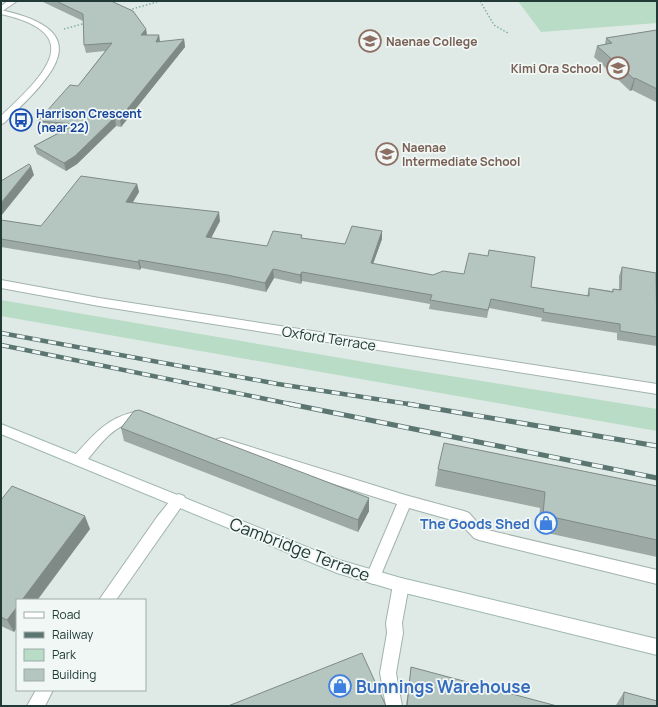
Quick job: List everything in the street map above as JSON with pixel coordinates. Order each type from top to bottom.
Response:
[{"type":"street","points":[[1,11],[14,1]]},
{"type":"street","points":[[1,11],[27,18],[41,26],[50,34],[56,50],[51,67],[41,80],[1,121]]},
{"type":"street","name":"Oxford Terrace","points":[[1,284],[100,302],[657,389]]},
{"type":"street","points":[[79,460],[106,431],[122,420],[130,417],[142,417],[157,422]]},
{"type":"street","name":"Cambridge Terrace","points":[[1,429],[179,500],[337,566],[401,585],[657,647]]},
{"type":"street","points":[[209,439],[404,501],[464,517],[479,534],[657,577]]},
{"type":"street","points":[[108,599],[162,521],[179,500]]},
{"type":"street","points":[[374,577],[404,501]]},
{"type":"street","points":[[394,706],[388,673],[395,633],[394,623],[401,585]]},
{"type":"street","points":[[35,706],[44,691]]},
{"type":"path","points":[[128,10],[160,1]]},
{"type":"path","points":[[480,1],[494,25],[508,33]]},
{"type":"path","points":[[50,34],[91,22]]},
{"type":"green space","points":[[518,1],[657,1],[657,23],[541,32]]},
{"type":"green space","points":[[1,300],[388,366],[657,409],[657,431],[1,316]]},
{"type":"building","points":[[56,1],[111,1],[133,11],[146,29],[141,35],[159,35],[156,42],[184,39],[120,118],[115,117],[75,156],[64,163],[34,146],[76,124],[38,121],[70,85],[78,86],[112,43],[84,45],[83,14]]},
{"type":"building","points":[[657,30],[657,89],[635,78],[634,79],[597,46],[612,43],[606,38]]},
{"type":"building","points":[[29,164],[31,166],[1,203],[1,181]]},
{"type":"building","points":[[81,176],[137,184],[126,202],[219,212],[206,237],[267,246],[273,231],[302,235],[301,238],[345,244],[352,226],[382,231],[371,263],[433,275],[443,271],[464,274],[469,253],[488,256],[489,250],[535,257],[531,287],[589,296],[589,288],[613,292],[613,289],[621,290],[622,267],[656,273],[657,337],[620,331],[620,324],[543,312],[544,309],[491,299],[488,310],[430,300],[432,295],[302,272],[300,275],[273,269],[265,283],[139,260],[138,262],[1,239],[1,220],[41,226]]},
{"type":"building","points":[[139,410],[369,498],[358,520],[121,428],[134,411]]},
{"type":"building","points":[[444,443],[657,486],[657,540],[543,515],[545,492],[438,469]]},
{"type":"building","points":[[12,486],[85,516],[23,599],[16,599],[16,608],[7,620],[1,617],[1,500]]},
{"type":"building","points":[[362,653],[386,706],[228,706]]},
{"type":"building","points":[[411,667],[557,706],[407,706]]},
{"type":"building","points":[[624,692],[657,701],[657,706],[623,706]]},
{"type":"railway","points":[[1,333],[278,384],[415,405]]},
{"type":"railway","points":[[1,345],[295,405]]},
{"type":"railway","points":[[290,404],[657,478]]},
{"type":"railway","points":[[408,404],[657,446]]},
{"type":"place","name":"Naenae College","points":[[370,41]]},
{"type":"place","name":"Kimi Ora School","points":[[618,68]]},
{"type":"place","name":"Harrison Crescent (near 22)","points":[[21,120]]},
{"type":"place","name":"Naenae Intermediate School","points":[[387,154]]},
{"type":"place","name":"The Goods Shed","points":[[546,523]]},
{"type":"place","name":"Bunnings Warehouse","points":[[340,686]]}]
